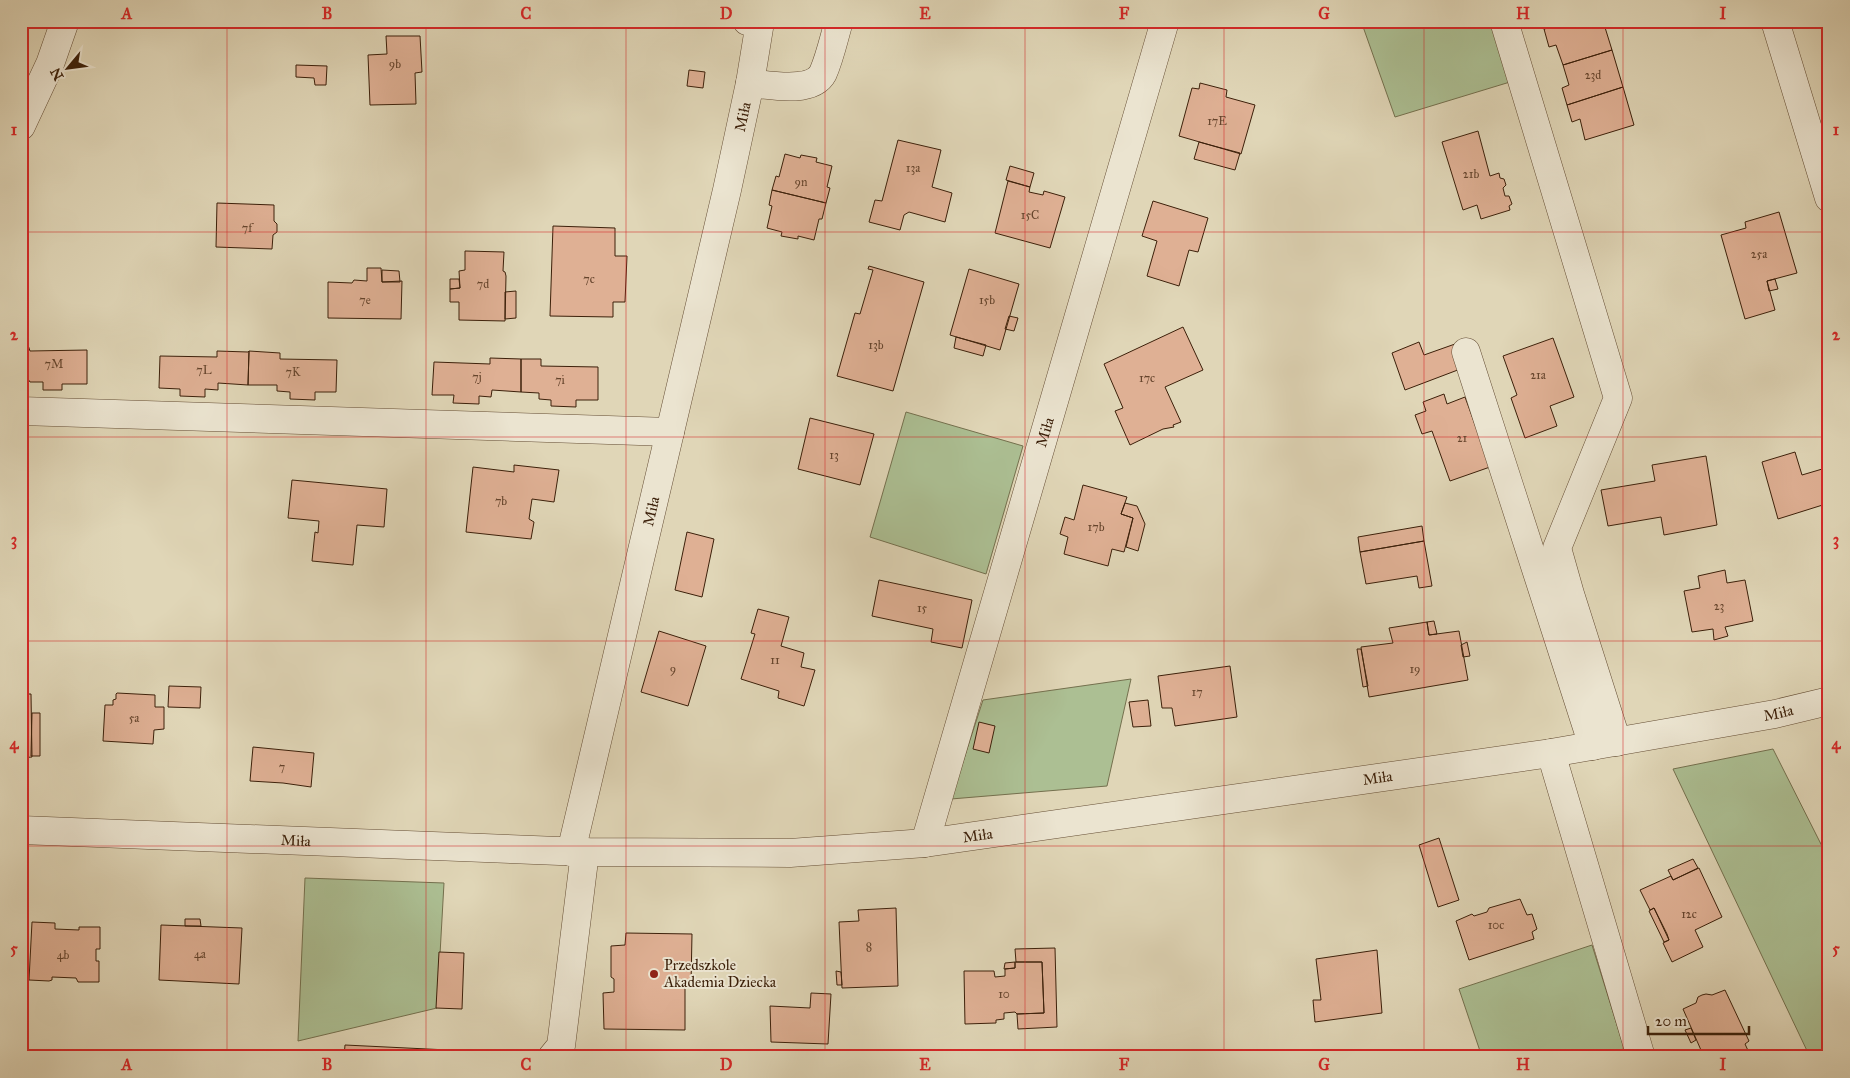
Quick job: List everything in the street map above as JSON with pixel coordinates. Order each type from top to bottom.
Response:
[{"type":"street","points":[[21,126],[50,64],[64,21]]},
{"type":"street","points":[[747,21],[760,22]]},
{"type":"street","points":[[750,83],[787,87],[810,84],[822,75],[840,21]]},
{"type":"street","name":"Miła","points":[[925,843],[1165,21]]},
{"type":"street","points":[[1504,21],[1618,398],[1557,548],[1570,594],[1605,744]]},
{"type":"street","points":[[1775,21],[1829,198]]},
{"type":"street","name":"Miła","points":[[578,852],[670,432],[727,190],[750,83],[760,22]]},
{"type":"street","points":[[1466,352],[1605,744]]},
{"type":"street","points":[[21,411],[670,432]]},
{"type":"street","name":"Miła","points":[[21,830],[578,852],[790,852],[925,843],[1551,753],[1775,714],[1829,700]]},
{"type":"street","points":[[1551,753],[1641,1057]]},
{"type":"street","points":[[552,1057],[561,1046],[578,852]]},
{"type":"green space","points":[[1361,21],[1491,21],[1510,82],[1395,117]]},
{"type":"green space","points":[[906,412],[1023,446],[986,574],[870,537]]},
{"type":"green space","points":[[1131,679],[1107,786],[951,799],[983,700]]},
{"type":"green space","points":[[1773,749],[1829,860],[1829,1057],[1810,1057],[1673,769]]},
{"type":"green space","points":[[305,878],[444,883],[437,1008],[298,1041]]},
{"type":"green space","points":[[1592,945],[1627,1057],[1482,1057],[1459,989]]},
{"type":"building","points":[[1542,21],[1572,21],[1544,29]]},
{"type":"building","points":[[1572,21],[1603,21],[1612,50],[1563,65],[1556,45],[1549,47],[1544,29]]},
{"type":"building","points":[[386,36],[420,36],[422,72],[415,73],[416,104],[370,105],[368,55],[387,54]]},
{"type":"building","points":[[1612,50],[1623,87],[1567,105],[1562,88],[1569,85],[1563,65]]},
{"type":"building","points":[[296,65],[327,66],[326,85],[315,85],[314,78],[296,77]]},
{"type":"building","points":[[689,70],[705,72],[703,88],[687,86]]},
{"type":"building","points":[[1200,83],[1227,90],[1226,97],[1255,105],[1241,154],[1179,136],[1192,88],[1199,89]]},
{"type":"building","points":[[1623,87],[1634,125],[1585,140],[1580,119],[1572,122],[1567,105]]},
{"type":"building","points":[[1478,131],[1490,176],[1499,173],[1500,178],[1504,179],[1506,185],[1503,188],[1505,196],[1509,196],[1512,204],[1509,206],[1510,210],[1481,219],[1477,205],[1463,210],[1442,142]]},
{"type":"building","points":[[898,140],[941,150],[932,187],[952,193],[945,222],[909,212],[904,215],[900,230],[869,222],[875,200],[882,201]]},
{"type":"building","points":[[1199,142],[1240,153],[1235,170],[1194,159]]},
{"type":"building","points":[[785,154],[800,158],[801,155],[817,158],[816,162],[832,166],[827,187],[830,188],[826,203],[772,190],[776,176],[779,177]]},
{"type":"building","points":[[1010,166],[1034,173],[1030,187],[1006,180]]},
{"type":"building","points":[[1008,181],[1030,187],[1029,192],[1043,195],[1044,191],[1065,197],[1050,248],[995,233]]},
{"type":"building","points":[[772,190],[826,203],[822,219],[819,219],[814,240],[798,236],[798,239],[781,236],[782,232],[767,228],[772,206],[769,205]]},
{"type":"building","points":[[1153,201],[1208,218],[1198,252],[1189,250],[1179,286],[1147,276],[1157,241],[1142,236]]},
{"type":"building","points":[[217,203],[274,205],[274,221],[277,224],[277,232],[273,235],[272,249],[216,247]]},
{"type":"building","points":[[1779,212],[1797,273],[1767,281],[1775,310],[1745,319],[1721,235],[1746,228],[1745,222]]},
{"type":"building","points":[[553,226],[615,228],[615,256],[627,256],[625,302],[613,302],[613,317],[550,316]]},
{"type":"building","points":[[465,251],[504,252],[503,271],[506,276],[505,321],[459,320],[459,302],[450,302],[450,289],[460,288],[459,271],[465,270]]},
{"type":"building","points":[[869,266],[924,282],[893,391],[837,376],[855,313],[860,314],[873,270],[868,269]]},
{"type":"building","points":[[367,268],[381,268],[382,282],[402,281],[401,319],[328,318],[328,282],[352,283],[354,280],[367,281]]},
{"type":"building","points":[[969,269],[1019,284],[1000,350],[950,335]]},
{"type":"building","points":[[382,270],[399,271],[400,282],[382,282]]},
{"type":"building","points":[[450,279],[459,279],[460,288],[450,289]]},
{"type":"building","points":[[1775,279],[1778,289],[1769,291],[1767,281]]},
{"type":"building","points":[[516,291],[516,318],[505,319],[505,292]]},
{"type":"building","points":[[1009,316],[1018,318],[1014,331],[1005,329]]},
{"type":"building","points":[[1183,327],[1203,370],[1165,387],[1181,422],[1173,425],[1174,427],[1163,429],[1130,445],[1115,411],[1123,408],[1104,364]]},
{"type":"building","points":[[956,337],[986,345],[983,356],[954,348]]},
{"type":"building","points":[[1553,338],[1574,397],[1550,406],[1557,426],[1525,438],[1511,398],[1517,395],[1503,356]]},
{"type":"building","points":[[1419,342],[1424,355],[1455,344],[1463,368],[1405,390],[1392,353]]},
{"type":"building","points":[[21,344],[28,345],[30,351],[87,350],[87,384],[62,384],[62,390],[43,390],[43,382],[30,382],[26,376],[21,377]]},
{"type":"building","points":[[217,351],[249,351],[248,385],[218,383],[218,390],[205,389],[205,397],[180,396],[180,389],[159,388],[160,356],[217,357]]},
{"type":"building","points":[[249,351],[280,353],[280,359],[337,360],[336,392],[315,392],[315,400],[290,399],[290,392],[277,391],[277,385],[248,385]]},
{"type":"building","points":[[490,358],[521,359],[521,392],[492,390],[491,397],[479,396],[479,404],[453,403],[454,395],[432,395],[434,362],[490,364]]},
{"type":"building","points":[[521,359],[541,359],[541,366],[598,367],[598,400],[576,400],[576,407],[551,406],[551,400],[539,399],[539,393],[521,392]]},
{"type":"building","points":[[1444,394],[1447,404],[1465,397],[1477,430],[1485,427],[1490,467],[1450,481],[1432,431],[1422,434],[1415,415],[1426,411],[1423,402]]},
{"type":"building","points":[[810,418],[874,434],[860,485],[798,469]]},
{"type":"building","points":[[1795,452],[1802,475],[1829,467],[1829,503],[1778,519],[1762,462]]},
{"type":"building","points":[[1706,456],[1717,525],[1664,535],[1661,517],[1608,526],[1601,490],[1655,481],[1652,465]]},
{"type":"building","points":[[514,465],[559,470],[554,502],[532,499],[529,519],[534,522],[531,539],[466,532],[473,467],[514,472]]},
{"type":"building","points":[[292,480],[387,489],[384,527],[357,525],[353,565],[312,561],[315,532],[318,533],[319,521],[288,518]]},
{"type":"building","points":[[1083,485],[1127,497],[1121,514],[1133,518],[1124,552],[1112,549],[1108,566],[1064,554],[1068,537],[1060,534],[1065,517],[1074,520]]},
{"type":"building","points":[[1125,503],[1137,506],[1145,524],[1138,551],[1126,547],[1133,518],[1121,514]]},
{"type":"building","points":[[1422,526],[1424,541],[1360,552],[1358,537]]},
{"type":"building","points":[[687,532],[714,539],[702,597],[675,590]]},
{"type":"building","points":[[1424,541],[1432,586],[1419,588],[1417,576],[1366,584],[1360,552]]},
{"type":"building","points":[[1725,570],[1727,583],[1745,580],[1753,621],[1725,627],[1728,636],[1714,640],[1713,629],[1692,632],[1684,591],[1700,588],[1698,576]]},
{"type":"building","points":[[879,580],[972,600],[962,648],[931,642],[933,629],[872,616]]},
{"type":"building","points":[[758,609],[789,617],[781,646],[804,653],[801,667],[815,670],[804,706],[778,698],[779,691],[741,679],[755,634],[751,633]]},
{"type":"building","points":[[1434,621],[1437,634],[1429,635],[1427,622]]},
{"type":"building","points":[[1427,622],[1429,635],[1459,631],[1468,680],[1369,697],[1361,647],[1393,643],[1389,628]]},
{"type":"building","points":[[659,631],[706,646],[688,706],[641,692]]},
{"type":"building","points":[[1467,642],[1470,656],[1463,657],[1461,645]]},
{"type":"building","points":[[1357,649],[1361,649],[1368,686],[1363,687]]},
{"type":"building","points":[[1230,666],[1237,717],[1175,726],[1172,708],[1162,708],[1158,676]]},
{"type":"building","points":[[169,686],[201,687],[200,708],[168,707]]},
{"type":"building","points":[[117,693],[155,695],[155,707],[164,707],[164,729],[154,730],[153,744],[103,741],[105,705],[113,705],[113,700],[116,699]]},
{"type":"building","points":[[21,694],[31,694],[32,757],[21,758]]},
{"type":"building","points":[[1148,700],[1151,726],[1133,727],[1129,702]]},
{"type":"building","points":[[32,713],[40,713],[40,756],[31,756]]},
{"type":"building","points":[[979,722],[995,726],[989,753],[973,749]]},
{"type":"building","points":[[253,747],[314,753],[311,787],[250,781]]},
{"type":"building","points":[[1439,838],[1459,900],[1438,907],[1419,845]]},
{"type":"building","points":[[1693,859],[1698,868],[1673,880],[1668,870]]},
{"type":"building","points":[[1699,868],[1722,917],[1695,930],[1703,947],[1672,962],[1663,943],[1669,940],[1667,934],[1654,908],[1650,910],[1640,890],[1671,876],[1673,880]]},
{"type":"building","points":[[1520,899],[1527,915],[1532,914],[1537,929],[1532,932],[1534,939],[1469,960],[1456,921],[1472,914],[1474,916],[1487,912],[1489,908]]},
{"type":"building","points":[[896,908],[898,986],[842,988],[839,922],[859,921],[858,910]]},
{"type":"building","points":[[1654,908],[1669,940],[1664,942],[1649,911]]},
{"type":"building","points":[[185,919],[200,919],[201,926],[185,926]]},
{"type":"building","points":[[32,922],[55,923],[55,929],[79,930],[79,927],[100,927],[100,949],[96,949],[96,961],[99,961],[99,982],[78,982],[76,978],[52,977],[52,980],[49,981],[29,980]]},
{"type":"building","points":[[161,925],[242,928],[239,984],[159,980]]},
{"type":"building","points":[[626,933],[692,934],[691,984],[687,983],[685,985],[685,1030],[604,1029],[603,993],[614,992],[614,979],[611,977],[611,946],[625,945]]},
{"type":"building","points":[[1055,948],[1057,1027],[1018,1029],[1017,1014],[1044,1013],[1042,962],[1016,962],[1015,949]]},
{"type":"building","points":[[1377,950],[1382,1013],[1315,1022],[1313,1000],[1321,1000],[1316,959]]},
{"type":"building","points":[[439,952],[464,953],[462,1009],[436,1008]]},
{"type":"building","points":[[1015,962],[1042,962],[1044,1013],[1004,1013],[1004,1019],[996,1020],[996,1023],[965,1024],[964,971],[994,971],[995,977],[1005,976],[1005,969],[1015,968]]},
{"type":"building","points":[[1015,962],[1015,968],[1004,969],[1005,963]]},
{"type":"building","points":[[836,971],[841,972],[842,985],[837,985]]},
{"type":"building","points":[[1725,990],[1749,1041],[1745,1044],[1751,1057],[1704,1057],[1683,1009],[1696,1003],[1698,997],[1702,995],[1712,995]]},
{"type":"building","points":[[811,993],[831,994],[828,1044],[771,1042],[770,1006],[810,1008]]},
{"type":"building","points":[[1691,1028],[1696,1040],[1691,1043],[1685,1030]]},
{"type":"building","points":[[345,1045],[448,1050],[447,1057],[344,1057]]},
{"type":"building","points":[[1126,1054],[1177,1055],[1177,1057],[1126,1057]]},
{"type":"place","name":"Przedszkole Akademia Dziecka","points":[[654,974]]}]
